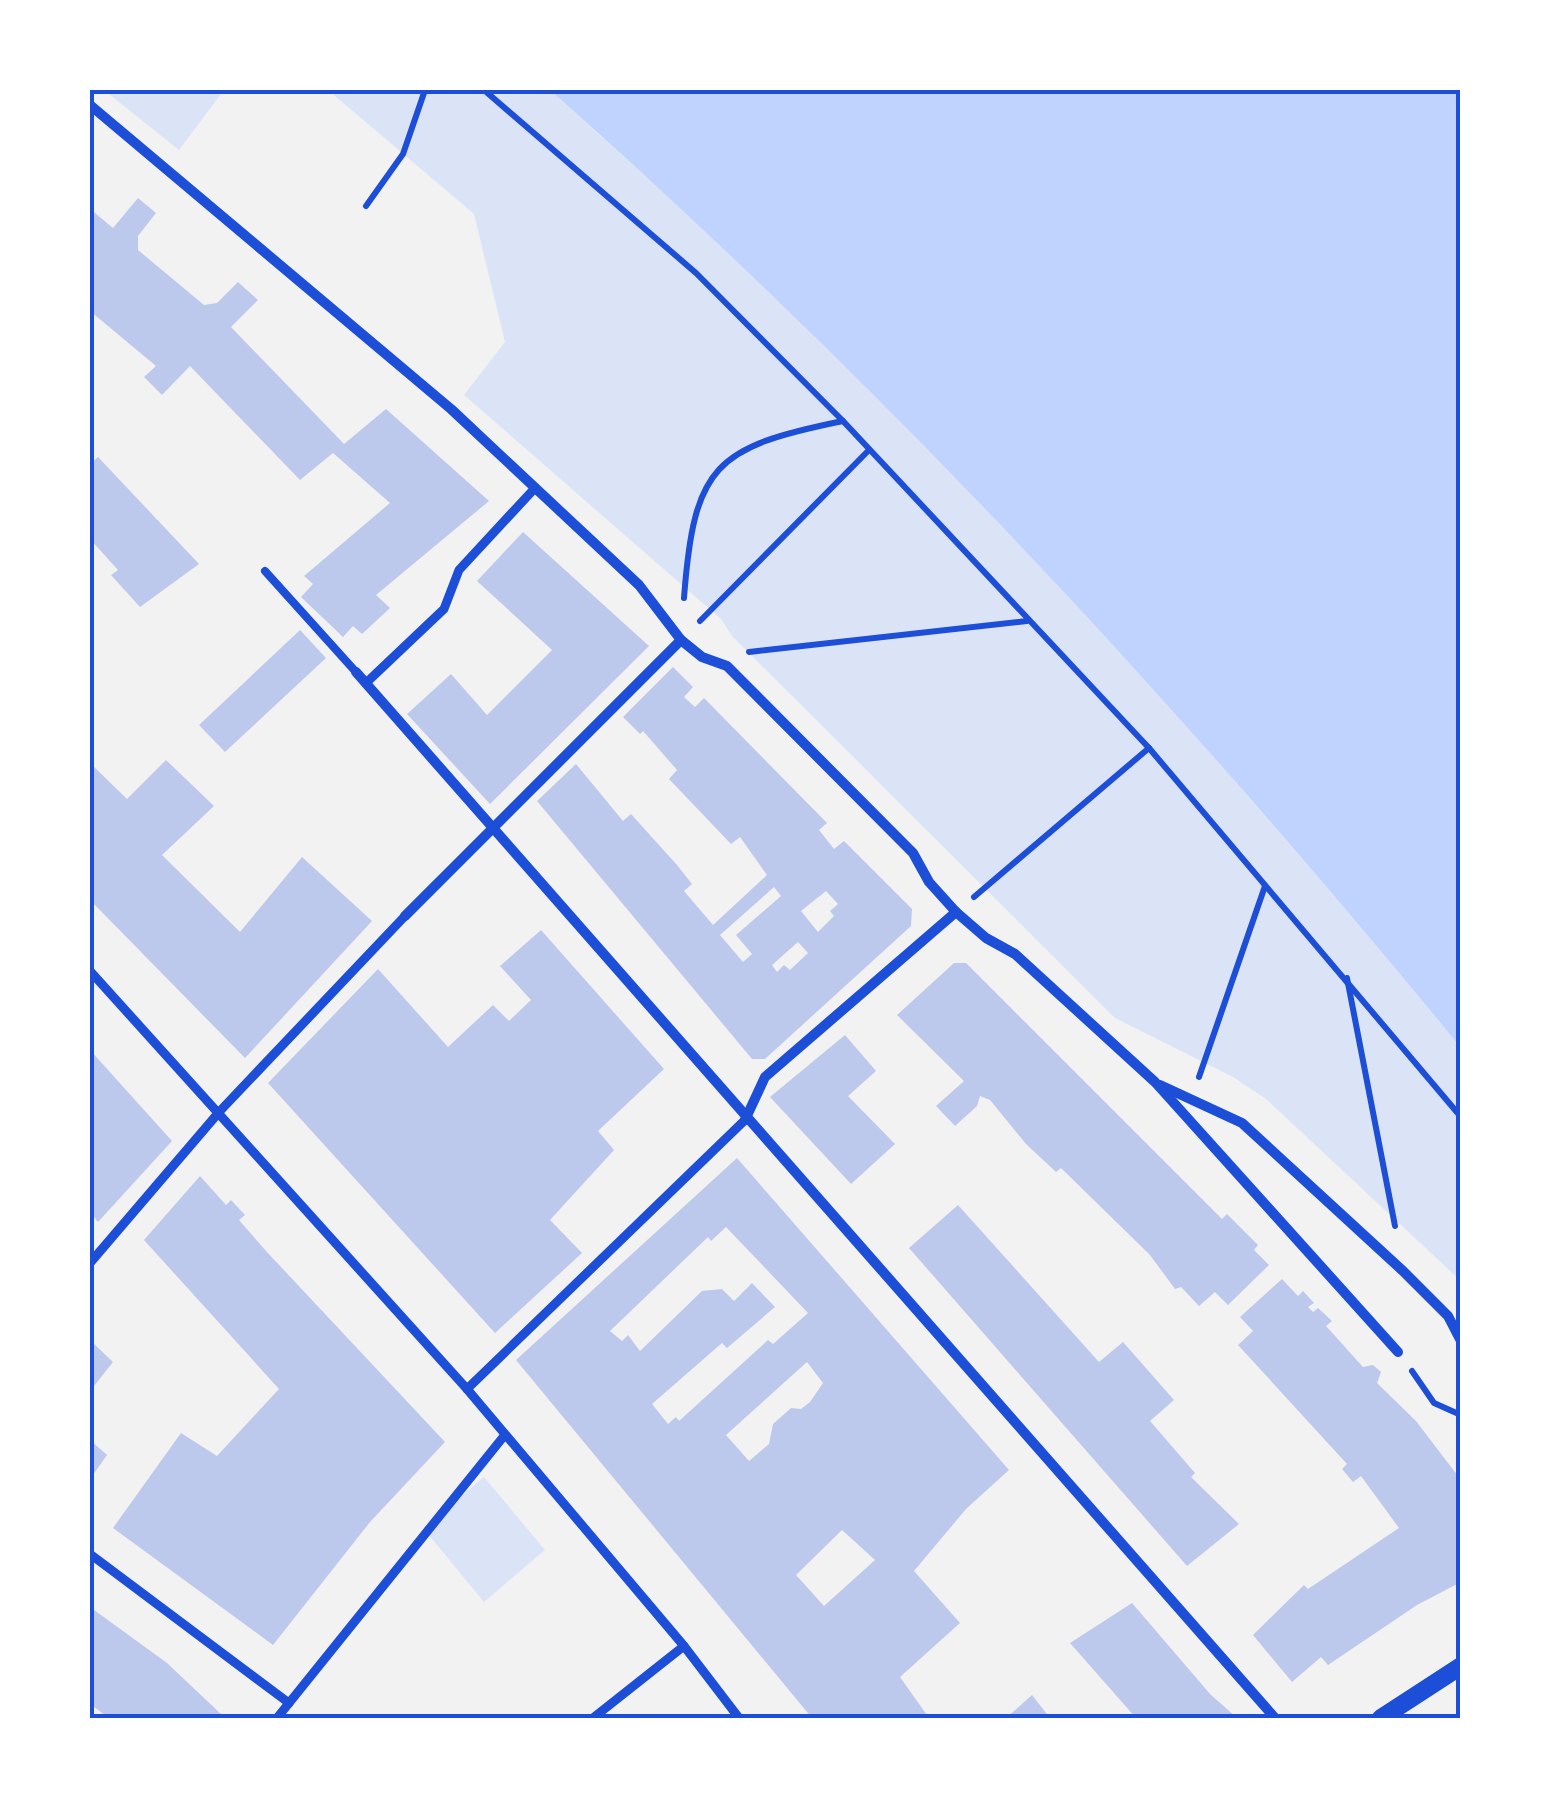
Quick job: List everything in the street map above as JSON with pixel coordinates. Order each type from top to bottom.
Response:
[{"type":"street","points":[[90,105],[193,187],[451,408],[639,585],[681,640],[702,657],[727,666],[912,853],[929,882],[956,912],[986,938],[1015,954],[1155,1082],[1398,1352]]},
{"type":"street","points":[[366,682],[444,609],[458,570],[535,488]]},
{"type":"street","points":[[90,1262],[220,1111],[404,916],[681,640]]},
{"type":"street","points":[[356,672],[745,1120],[1275,1718]]},
{"type":"street","points":[[468,1389],[745,1120],[765,1077],[956,912]]},
{"type":"street","points":[[90,971],[468,1389],[684,1646],[738,1718]]},
{"type":"street","points":[[1155,1082],[1242,1123],[1403,1270],[1448,1316],[1461,1341]]},
{"type":"street","points":[[277,1718],[504,1436]]},
{"type":"street","points":[[90,1554],[289,1703]]},
{"type":"street","points":[[593,1718],[684,1646]]},
{"type":"street","points":[[1381,1718],[1461,1666]]},
{"type":"lane","points":[[265,571],[356,672]]},
{"type":"path","points":[[366,206],[403,154],[425,90]]},
{"type":"path","points":[[484,90],[696,273],[843,421],[1148,748],[1347,977],[1461,1117]]},
{"type":"path","points":[[681,640],[688,543],[701,498],[723,463],[778,433],[843,421]]},
{"type":"path","points":[[681,640],[869,450]]},
{"type":"path","points":[[727,666],[755,648],[1027,621]]},
{"type":"path","points":[[956,912],[1148,748]]},
{"type":"path","points":[[1191,1098],[1266,884]]},
{"type":"path","points":[[1347,977],[1403,1270]]},
{"type":"path","points":[[1398,1352],[1434,1403],[1461,1415]]},
{"type":"shaded area","points":[[104,90],[224,90],[179,150]]},
{"type":"shaded area","points":[[328,90],[550,90],[728,251],[937,455],[1269,814],[1461,1048],[1461,1281],[1266,1099],[1233,1077],[1115,1018],[732,636],[721,619],[464,395],[505,342],[474,214]]},
{"type":"shaded area","points":[[484,1477],[545,1550],[484,1602],[423,1528]]},
{"type":"water","points":[[550,90],[1461,90],[1461,1048],[1248,795],[1025,551],[793,315]]},
{"type":"building","points":[[138,198],[156,213],[138,236],[138,250],[204,305],[217,303],[238,282],[258,300],[231,327],[344,444],[386,409],[489,501],[376,595],[390,608],[362,634],[353,626],[343,637],[301,597],[313,584],[304,576],[390,503],[333,453],[300,480],[190,366],[162,395],[144,377],[156,366],[90,311],[90,209],[113,228]]},
{"type":"building","points":[[98,457],[199,564],[140,607],[111,575],[118,570],[90,539],[90,464]]},
{"type":"building","points":[[523,532],[649,646],[490,804],[407,714],[451,674],[487,715],[552,650],[477,581]]},
{"type":"building","points":[[300,630],[326,658],[225,752],[199,725]]},
{"type":"building","points":[[673,667],[693,687],[684,697],[695,707],[704,698],[827,823],[819,830],[834,849],[844,841],[912,909],[911,926],[765,1059],[752,1059],[537,801],[576,764],[623,821],[631,814],[677,865],[692,884],[684,891],[713,925],[767,875],[740,837],[731,844],[669,779],[677,770],[643,731],[640,734],[623,717]],"holes":[[[774,887],[781,896],[736,935],[752,954],[743,962],[720,935]],[[826,891],[838,904],[830,911],[834,916],[818,932],[801,911]],[[798,942],[808,953],[790,970],[784,965],[777,972],[772,965]]]},
{"type":"building","points":[[166,760],[214,806],[162,855],[240,932],[302,857],[372,921],[245,1058],[90,900],[90,763],[127,799]]},
{"type":"building","points":[[541,930],[664,1069],[598,1131],[614,1150],[550,1220],[582,1253],[495,1333],[268,1083],[378,969],[448,1047],[493,1005],[509,1021],[531,1000],[500,966]]},
{"type":"building","points":[[954,963],[966,963],[1222,1219],[1227,1214],[1258,1245],[1254,1250],[1269,1265],[1228,1305],[1215,1292],[1199,1306],[1181,1287],[1175,1289],[1150,1255],[1061,1168],[1056,1172],[1026,1144],[990,1100],[980,1096],[977,1106],[955,1126],[936,1106],[964,1081],[897,1015]]},
{"type":"building","points":[[845,1035],[876,1071],[848,1096],[895,1144],[851,1184],[770,1097]]},
{"type":"building","points":[[90,1050],[172,1141],[98,1222],[90,1212]]},
{"type":"building","points":[[737,1158],[1009,1470],[966,1509],[914,1571],[960,1623],[900,1677],[929,1718],[812,1718],[516,1360]],"holes":[[[726,1227],[808,1313],[773,1344],[768,1340],[679,1421],[676,1417],[668,1424],[652,1404],[722,1343],[727,1348],[775,1307],[752,1283],[734,1301],[722,1289],[702,1291],[640,1351],[628,1335],[622,1341],[610,1331],[708,1237],[711,1241]],[[807,1362],[823,1383],[810,1402],[801,1409],[791,1408],[773,1424],[769,1444],[749,1461],[726,1435]],[[842,1530],[875,1560],[824,1606],[796,1575]]]},
{"type":"building","points":[[200,1176],[226,1205],[231,1200],[245,1215],[239,1220],[266,1251],[445,1442],[370,1522],[273,1645],[113,1528],[181,1433],[217,1456],[279,1389],[144,1240]]},
{"type":"building","points":[[958,1205],[1099,1362],[1123,1342],[1174,1400],[1150,1421],[1195,1473],[1191,1477],[1239,1524],[1187,1566],[909,1248]]},
{"type":"building","points":[[1282,1279],[1298,1296],[1303,1291],[1314,1303],[1308,1307],[1313,1312],[1318,1308],[1332,1321],[1326,1326],[1363,1367],[1373,1365],[1381,1372],[1377,1383],[1416,1421],[1461,1480],[1461,1582],[1417,1605],[1328,1665],[1321,1657],[1292,1682],[1253,1635],[1304,1585],[1308,1589],[1399,1528],[1361,1476],[1353,1482],[1342,1469],[1347,1464],[1238,1345],[1253,1331],[1240,1317]]},
{"type":"building","points":[[90,1344],[113,1362],[90,1391]]},
{"type":"building","points":[[90,1440],[107,1455],[90,1479]]},
{"type":"building","points":[[1132,1603],[1210,1694],[1237,1718],[1136,1718],[1070,1643]]},
{"type":"building","points":[[90,1607],[167,1663],[222,1715],[220,1718],[109,1718],[90,1704]]},
{"type":"building","points":[[1032,1695],[1050,1718],[1006,1718]]}]
